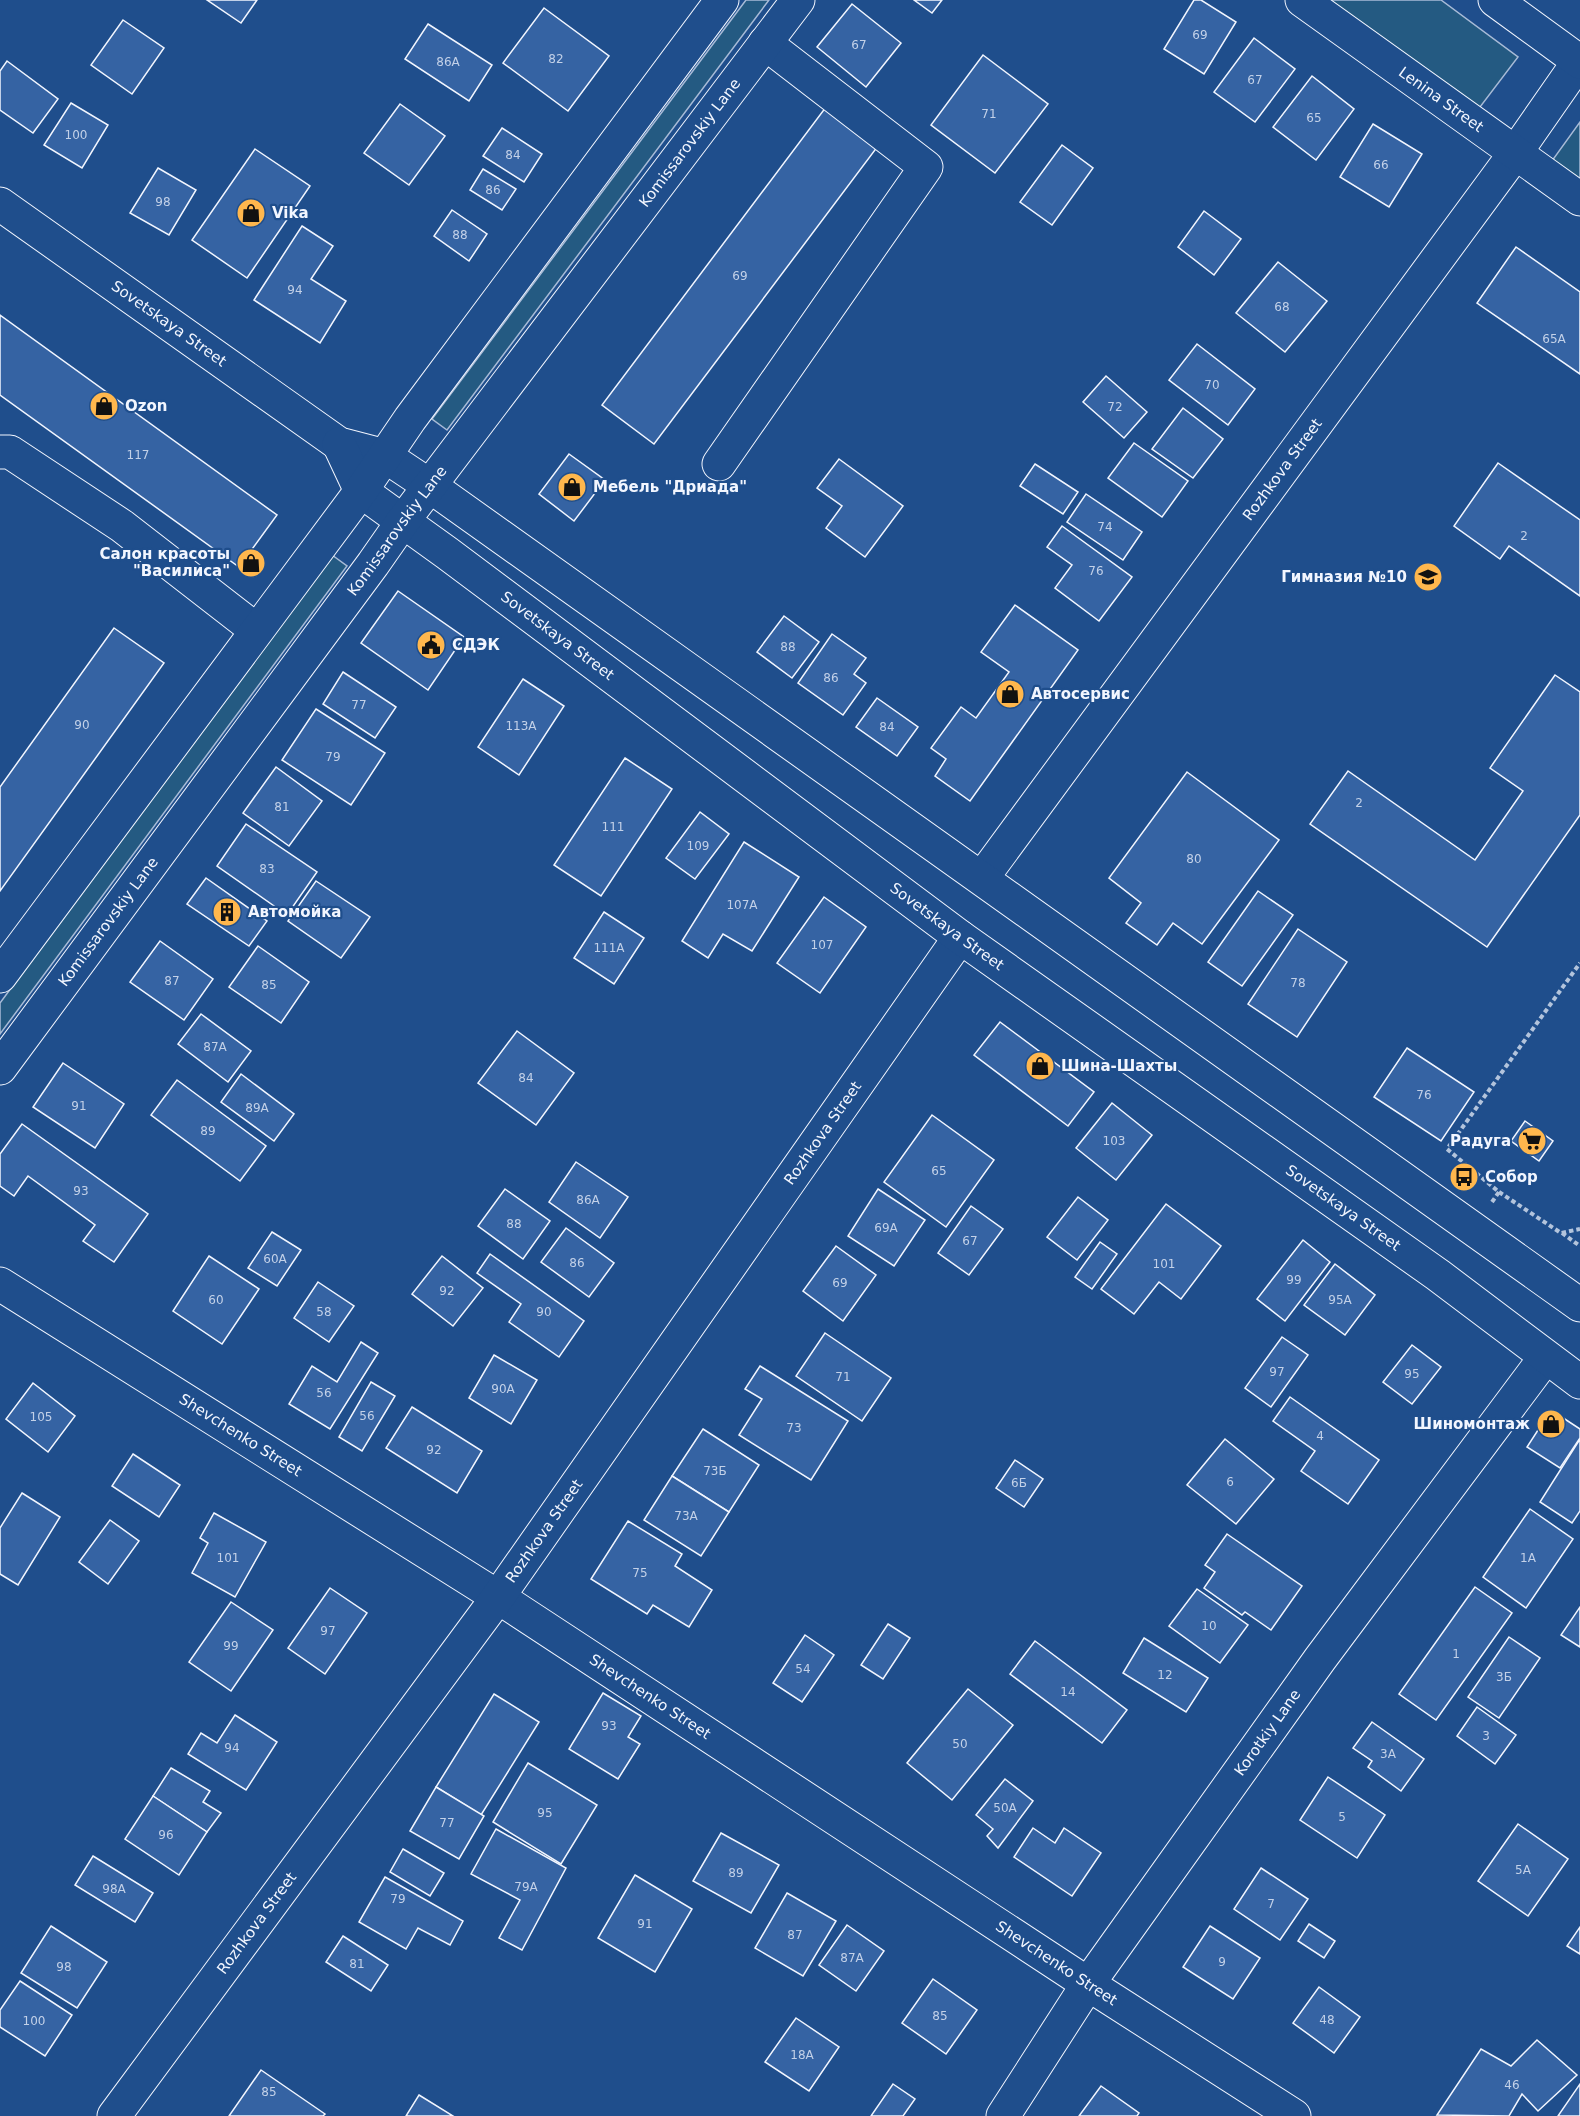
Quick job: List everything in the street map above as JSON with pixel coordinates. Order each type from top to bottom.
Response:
[{"type":"main road","points":[[0,976],[722,0]]},
{"type":"main road","name":"Komissarovskiy Lane","points":[[0,1068],[403,521],[798,0]]},
{"type":"main road","name":"Lenina Street","points":[[1302,0],[1580,199]]},
{"type":"main road","points":[[1495,0],[1580,61]]},
{"type":"main road","points":[[719,464],[926,167],[765,43]]},
{"type":"main road","name":"Rozhkova Street","points":[[982,878],[1516,152],[1580,61]]},
{"type":"main road","name":"Sovetskaya Street","points":[[0,204],[339,444],[385,456],[430,486],[1580,1305]]},
{"type":"main road","name":"Sovetskaya Street","points":[[339,444],[361,491],[960,937],[1438,1275],[1545,1358],[1580,1382]]},
{"type":"main road","points":[[0,452],[10,452],[122,526],[256,630]]},
{"type":"main road","name":"Rozhkova Street","points":[[114,2116],[498,1597],[960,937]]},
{"type":"main road","name":"Shevchenko Street","points":[[0,1284],[498,1597],[1088,1984],[1294,2116]]},
{"type":"main road","name":"Korotkiy Lane","points":[[1003,2116],[1088,1984],[1327,1649],[1545,1358]]},
{"type":"path","points":[[1580,963],[1448,1149],[1499,1192],[1580,1246]]},
{"type":"path","points":[[1473,1229],[1499,1192]]},
{"type":"path","points":[[1561,1233],[1580,1229]]},
{"type":"shaded area","points":[[746,0],[769,0],[447,430],[432,419]]},
{"type":"shaded area","points":[[1328,0],[1441,0],[1518,57],[1477,111]]},
{"type":"shaded area","points":[[1580,122],[1580,187],[1549,165]]},
{"type":"shaded area","points":[[332,555],[347,566],[0,1034],[0,1003]]},
{"type":"building","points":[[207,0],[257,0],[241,23]]},
{"type":"building","points":[[914,0],[942,0],[932,13]]},
{"type":"building","points":[[1194,0],[1201,0],[1236,22],[1204,74],[1164,49]]},
{"type":"building","points":[[852,4],[901,43],[866,87],[817,47]]},
{"type":"building","points":[[544,8],[609,56],[568,111],[503,63]]},
{"type":"building","points":[[123,20],[164,48],[132,94],[91,65]]},
{"type":"building","points":[[428,24],[492,65],[469,101],[405,59]]},
{"type":"building","points":[[1254,38],[1295,69],[1255,122],[1214,92]]},
{"type":"building","points":[[983,55],[1048,104],[995,173],[931,125]]},
{"type":"building","points":[[7,61],[58,99],[33,133],[0,110],[0,71]]},
{"type":"building","points":[[1312,76],[1354,109],[1316,160],[1273,127]]},
{"type":"building","points":[[71,103],[108,125],[82,168],[44,145]]},
{"type":"building","points":[[400,104],[445,136],[409,185],[364,153]]},
{"type":"building","points":[[826,107],[878,146],[654,444],[602,405]]},
{"type":"building","points":[[1373,124],[1422,154],[1389,207],[1340,177]]},
{"type":"building","points":[[502,128],[542,154],[524,182],[483,156]]},
{"type":"building","points":[[1062,145],[1093,168],[1052,225],[1020,202]]},
{"type":"building","name":"Vika","points":[[255,149],[310,186],[247,278],[192,240]]},
{"type":"building","points":[[158,168],[196,190],[169,235],[130,213]]},
{"type":"building","points":[[483,169],[516,189],[502,210],[470,190]]},
{"type":"building","points":[[452,210],[487,234],[469,261],[434,236]]},
{"type":"building","points":[[1204,211],[1241,239],[1214,275],[1178,247]]},
{"type":"building","points":[[302,226],[333,246],[311,279],[346,301],[320,343],[254,300]]},
{"type":"building","points":[[1516,247],[1580,292],[1580,374],[1477,303]]},
{"type":"building","points":[[1278,262],[1327,301],[1285,352],[1236,313]]},
{"type":"building","points":[[0,315],[277,515],[239,567],[0,395]]},
{"type":"building","points":[[1197,344],[1255,389],[1228,425],[1169,380]]},
{"type":"building","points":[[1106,376],[1147,412],[1124,438],[1083,402]]},
{"type":"building","points":[[1183,408],[1223,439],[1193,478],[1152,449]]},
{"type":"building","points":[[1134,443],[1188,481],[1162,517],[1108,478]]},
{"type":"building","name":"Мебель \"Дриада\"","points":[[569,454],[605,480],[574,521],[539,494]]},
{"type":"building","points":[[839,459],[903,506],[865,557],[826,528],[842,506],[817,488]]},
{"type":"building","points":[[1498,463],[1580,520],[1580,596],[1509,546],[1500,559],[1454,526]]},
{"type":"building","points":[[1035,464],[1078,492],[1063,514],[1020,486]]},
{"type":"building","points":[[1086,494],[1142,532],[1123,560],[1067,522]]},
{"type":"building","points":[[1062,526],[1132,577],[1099,621],[1055,588],[1072,565],[1047,547]]},
{"type":"building","points":[[398,591],[464,637],[428,690],[361,643]]},
{"type":"building","points":[[1015,605],[1078,650],[970,801],[935,776],[946,759],[931,748],[961,707],[976,718],[1009,672],[981,652]]},
{"type":"building","points":[[784,616],[819,642],[792,678],[757,652]]},
{"type":"building","points":[[114,628],[164,663],[0,891],[0,787]]},
{"type":"building","points":[[832,634],[866,658],[854,674],[866,683],[843,715],[798,683]]},
{"type":"building","points":[[343,672],[396,707],[375,738],[323,704]]},
{"type":"building","points":[[1555,675],[1580,692],[1580,815],[1487,947],[1310,824],[1348,771],[1475,860],[1523,791],[1490,768]]},
{"type":"building","points":[[523,679],[564,706],[519,775],[478,747]]},
{"type":"building","points":[[877,698],[918,727],[897,756],[856,727]]},
{"type":"building","points":[[316,709],[385,753],[351,805],[282,760]]},
{"type":"building","points":[[625,758],[672,789],[601,896],[554,865]]},
{"type":"building","points":[[276,767],[322,801],[289,846],[243,813]]},
{"type":"building","points":[[1187,772],[1279,840],[1202,944],[1173,923],[1157,945],[1126,923],[1141,903],[1109,878]]},
{"type":"building","points":[[700,812],[729,834],[695,879],[666,858]]},
{"type":"building","points":[[246,824],[317,872],[287,915],[217,866]]},
{"type":"building","points":[[744,842],[799,877],[752,951],[723,934],[708,958],[682,941]]},
{"type":"building","name":"Автомойка","points":[[206,878],[267,921],[249,946],[187,904]]},
{"type":"building","points":[[316,881],[370,917],[341,958],[288,921]]},
{"type":"building","points":[[1258,891],[1293,915],[1242,986],[1208,962]]},
{"type":"building","points":[[824,897],[866,927],[820,993],[777,963]]},
{"type":"building","points":[[604,912],[644,938],[614,984],[574,958]]},
{"type":"building","points":[[1298,929],[1347,962],[1297,1037],[1248,1004]]},
{"type":"building","points":[[160,941],[213,979],[184,1020],[130,982]]},
{"type":"building","points":[[258,946],[309,982],[281,1023],[229,987]]},
{"type":"building","points":[[201,1014],[251,1051],[228,1082],[178,1044]]},
{"type":"building","points":[[1000,1022],[1094,1092],[1068,1126],[974,1055]]},
{"type":"building","points":[[517,1031],[574,1073],[536,1125],[478,1083]]},
{"type":"building","points":[[1407,1048],[1474,1092],[1441,1141],[1374,1097]]},
{"type":"building","points":[[63,1063],[124,1104],[95,1148],[33,1107]]},
{"type":"building","points":[[241,1074],[294,1114],[274,1141],[221,1102]]},
{"type":"building","points":[[177,1080],[266,1146],[240,1181],[151,1115]]},
{"type":"building","points":[[1112,1103],[1152,1135],[1116,1180],[1076,1148]]},
{"type":"building","points":[[932,1115],[994,1160],[946,1227],[884,1182]]},
{"type":"building","name":"Радуга","points":[[1525,1121],[1553,1141],[1539,1161],[1511,1141]]},
{"type":"building","points":[[22,1124],[148,1214],[114,1262],[83,1241],[95,1225],[28,1176],[14,1196],[0,1186],[0,1154]]},
{"type":"building","points":[[576,1162],[628,1197],[600,1238],[549,1202]]},
{"type":"building","points":[[505,1189],[550,1221],[523,1259],[478,1226]]},
{"type":"building","points":[[878,1189],[925,1220],[894,1266],[848,1236]]},
{"type":"building","points":[[1078,1197],[1108,1220],[1077,1260],[1047,1237]]},
{"type":"building","points":[[1166,1204],[1221,1246],[1181,1299],[1159,1282],[1134,1314],[1101,1289]]},
{"type":"building","points":[[971,1206],[1003,1229],[969,1275],[938,1253]]},
{"type":"building","points":[[566,1228],[614,1263],[589,1297],[541,1262]]},
{"type":"building","points":[[272,1232],[301,1250],[277,1286],[248,1268]]},
{"type":"building","points":[[1303,1240],[1330,1262],[1285,1321],[1257,1299]]},
{"type":"building","points":[[1100,1242],[1117,1254],[1092,1289],[1075,1277]]},
{"type":"building","points":[[836,1246],[876,1275],[843,1321],[803,1291]]},
{"type":"building","points":[[490,1254],[584,1321],[559,1357],[509,1322],[521,1304],[477,1273]]},
{"type":"building","points":[[209,1256],[259,1289],[222,1344],[173,1311]]},
{"type":"building","points":[[442,1256],[483,1288],[453,1326],[412,1294]]},
{"type":"building","points":[[1335,1264],[1375,1295],[1345,1335],[1304,1305]]},
{"type":"building","points":[[318,1282],[354,1306],[329,1342],[294,1318]]},
{"type":"building","points":[[825,1333],[891,1378],[862,1421],[796,1376]]},
{"type":"building","points":[[1282,1337],[1308,1355],[1271,1407],[1245,1388]]},
{"type":"building","points":[[361,1342],[378,1353],[330,1429],[289,1404],[312,1366],[337,1382]]},
{"type":"building","points":[[1412,1345],[1441,1367],[1412,1404],[1383,1382]]},
{"type":"building","points":[[494,1355],[537,1380],[511,1424],[469,1398]]},
{"type":"building","points":[[760,1366],[848,1421],[811,1480],[739,1435],[762,1399],[745,1389]]},
{"type":"building","points":[[371,1382],[395,1396],[362,1451],[339,1437]]},
{"type":"building","points":[[33,1383],[75,1416],[48,1452],[6,1419]]},
{"type":"building","points":[[1290,1397],[1379,1460],[1348,1504],[1301,1471],[1315,1451],[1273,1421]]},
{"type":"building","points":[[412,1407],[482,1451],[457,1493],[386,1448]]},
{"type":"building","points":[[1551,1410],[1580,1429],[1580,1438],[1560,1468],[1527,1447]]},
{"type":"building","points":[[703,1429],[759,1465],[729,1512],[672,1476]]},
{"type":"building","points":[[1225,1439],[1274,1479],[1236,1524],[1187,1485]]},
{"type":"building","points":[[1580,1439],[1580,1511],[1572,1523],[1540,1502]]},
{"type":"building","points":[[133,1454],[180,1485],[159,1517],[112,1486]]},
{"type":"building","points":[[1015,1460],[1043,1479],[1024,1507],[996,1488]]},
{"type":"building","points":[[672,1476],[729,1512],[701,1556],[644,1520]]},
{"type":"building","points":[[22,1493],[60,1517],[18,1585],[0,1574],[0,1528]]},
{"type":"building","points":[[1530,1509],[1573,1539],[1526,1608],[1483,1577]]},
{"type":"building","points":[[214,1513],[266,1542],[235,1597],[192,1573],[208,1543],[200,1538]]},
{"type":"building","points":[[110,1520],[139,1541],[108,1584],[79,1562]]},
{"type":"building","points":[[628,1521],[682,1554],[675,1566],[712,1590],[689,1627],[653,1605],[647,1614],[591,1579]]},
{"type":"building","points":[[1227,1534],[1302,1586],[1271,1630],[1245,1612],[1242,1615],[1204,1588],[1215,1572],[1205,1565]]},
{"type":"building","points":[[1475,1587],[1512,1613],[1436,1720],[1399,1694]]},
{"type":"building","points":[[330,1588],[367,1613],[325,1674],[288,1648]]},
{"type":"building","points":[[1197,1589],[1248,1625],[1220,1663],[1169,1626]]},
{"type":"building","points":[[231,1602],[273,1630],[231,1691],[189,1662]]},
{"type":"building","points":[[1580,1607],[1580,1647],[1561,1635]]},
{"type":"building","points":[[888,1624],[910,1638],[883,1679],[861,1665]]},
{"type":"building","points":[[805,1635],[834,1655],[802,1702],[773,1683]]},
{"type":"building","points":[[1509,1637],[1540,1658],[1499,1718],[1468,1697]]},
{"type":"building","points":[[1144,1638],[1208,1678],[1186,1712],[1123,1673]]},
{"type":"building","points":[[1035,1641],[1127,1710],[1102,1743],[1010,1674]]},
{"type":"building","points":[[968,1689],[1013,1725],[952,1800],[907,1763]]},
{"type":"building","points":[[603,1693],[641,1716],[628,1737],[640,1744],[618,1779],[569,1749]]},
{"type":"building","points":[[494,1694],[539,1722],[481,1815],[436,1787]]},
{"type":"building","points":[[1477,1707],[1516,1735],[1495,1764],[1457,1736]]},
{"type":"building","points":[[235,1715],[277,1742],[246,1790],[188,1754],[201,1733],[217,1743]]},
{"type":"building","points":[[1372,1722],[1424,1759],[1401,1791],[1368,1767],[1372,1761],[1353,1748]]},
{"type":"building","points":[[528,1763],[597,1805],[561,1864],[493,1822]]},
{"type":"building","points":[[171,1768],[210,1791],[203,1802],[221,1813],[207,1832],[153,1796]]},
{"type":"building","points":[[1328,1777],[1385,1815],[1357,1858],[1300,1820]]},
{"type":"building","points":[[1005,1779],[1033,1801],[998,1848],[987,1836],[993,1829],[976,1815]]},
{"type":"building","points":[[436,1787],[484,1816],[459,1859],[410,1831]]},
{"type":"building","points":[[153,1796],[207,1832],[179,1875],[125,1839]]},
{"type":"building","points":[[1518,1824],[1568,1859],[1528,1916],[1478,1881]]},
{"type":"building","points":[[1033,1828],[1055,1843],[1064,1828],[1101,1853],[1072,1896],[1014,1857]]},
{"type":"building","points":[[496,1829],[566,1868],[522,1950],[499,1938],[520,1900],[471,1874]]},
{"type":"building","points":[[721,1833],[779,1865],[751,1913],[693,1881]]},
{"type":"building","points":[[403,1849],[444,1873],[430,1896],[390,1872]]},
{"type":"building","points":[[93,1856],[153,1893],[135,1922],[75,1885]]},
{"type":"building","points":[[1261,1868],[1308,1899],[1280,1940],[1234,1909]]},
{"type":"building","points":[[635,1875],[692,1909],[655,1972],[598,1938]]},
{"type":"building","points":[[385,1877],[463,1921],[450,1945],[418,1928],[406,1949],[359,1922]]},
{"type":"building","points":[[787,1893],[836,1921],[803,1976],[755,1948]]},
{"type":"building","points":[[1309,1924],[1335,1941],[1324,1958],[1298,1941]]},
{"type":"building","points":[[847,1925],[884,1951],[856,1991],[819,1965]]},
{"type":"building","points":[[51,1926],[107,1962],[77,2008],[21,1973]]},
{"type":"building","points":[[1210,1926],[1260,1958],[1233,1999],[1183,1967]]},
{"type":"building","points":[[1580,1927],[1580,1954],[1567,1946]]},
{"type":"building","points":[[343,1936],[388,1965],[371,1991],[326,1962]]},
{"type":"building","points":[[933,1979],[977,2010],[946,2054],[902,2023]]},
{"type":"building","points":[[20,1981],[72,2015],[45,2056],[0,2027],[0,2010]]},
{"type":"building","points":[[1319,1987],[1360,2017],[1334,2053],[1293,2023]]},
{"type":"building","points":[[796,2018],[839,2047],[809,2091],[765,2062]]},
{"type":"building","points":[[1537,2040],[1577,2075],[1538,2111],[1522,2094],[1509,2116],[1437,2115],[1481,2049],[1511,2066]]},
{"type":"building","points":[[261,2070],[325,2114],[323,2116],[229,2116]]},
{"type":"building","points":[[893,2084],[915,2099],[903,2116],[871,2116]]},
{"type":"building","points":[[1580,2084],[1580,2116],[1558,2116]]},
{"type":"building","points":[[1101,2086],[1139,2113],[1137,2116],[1079,2116]]},
{"type":"building","points":[[419,2095],[453,2116],[406,2116]]},
{"type":"place","name":"Vika","points":[[251,213]]},
{"type":"place","name":"Ozon","points":[[104,406]]},
{"type":"place","name":"Мебель \"Дриада\"","points":[[572,487]]},
{"type":"place","name":"Салон красоты \"Василиса\"","points":[[251,563]]},
{"type":"place","name":"Гимназия №10","points":[[1428,577]]},
{"type":"place","name":"СДЭК","points":[[431,645]]},
{"type":"place","name":"Автосервис","points":[[1010,694]]},
{"type":"place","name":"Автомойка","points":[[227,912]]},
{"type":"place","name":"Шина-Шахты","points":[[1040,1066]]},
{"type":"place","name":"Радуга","points":[[1532,1141]]},
{"type":"place","name":"Собор","points":[[1464,1177]]},
{"type":"place","name":"Шиномонтаж","points":[[1551,1424]]}]
